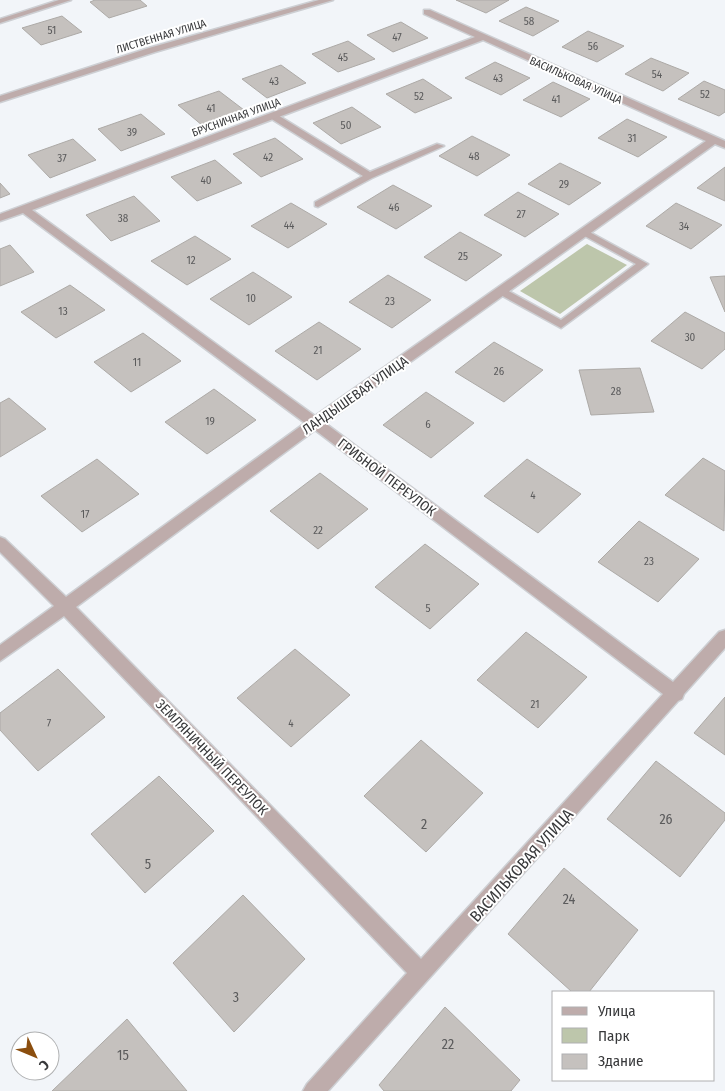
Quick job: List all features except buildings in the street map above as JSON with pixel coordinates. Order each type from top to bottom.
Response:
[{"type":"street","name":"ЛИСТВЕННАЯ УЛИЦА","points":[[0,99],[152,50],[329,0]]},
{"type":"street","name":"ВАСИЛЬКОВАЯ УЛИЦА","points":[[427,12],[480,38],[719,143]]},
{"type":"street","name":"БРУСНИЧНАЯ УЛИЦА","points":[[0,218],[480,38]]},
{"type":"street","name":"ЛАНДЫШЕВАЯ УЛИЦА","points":[[0,654],[315,422],[584,232],[719,143]]},
{"type":"street","name":"ГРИБНОЙ ПЕРЕУЛОК","points":[[24,209],[315,422],[676,694]]},
{"type":"street","name":"ЗЕМЛЯНИЧНЫЙ ПЕРЕУЛОК","points":[[0,543],[66,607],[422,974]]},
{"type":"street","name":"ВАСИЛЬКОВАЯ УЛИЦА","points":[[314,1091],[676,694],[725,637]]},
{"type":"lane","points":[[0,21],[67,0]]},
{"type":"lane","points":[[273,116],[369,176]]},
{"type":"lane","points":[[318,204],[369,176],[440,146]]},
{"type":"lane","points":[[502,291],[561,325],[643,264],[584,232]]},
{"type":"green space","points":[[587,244],[627,265],[560,314],[520,291]]}]
